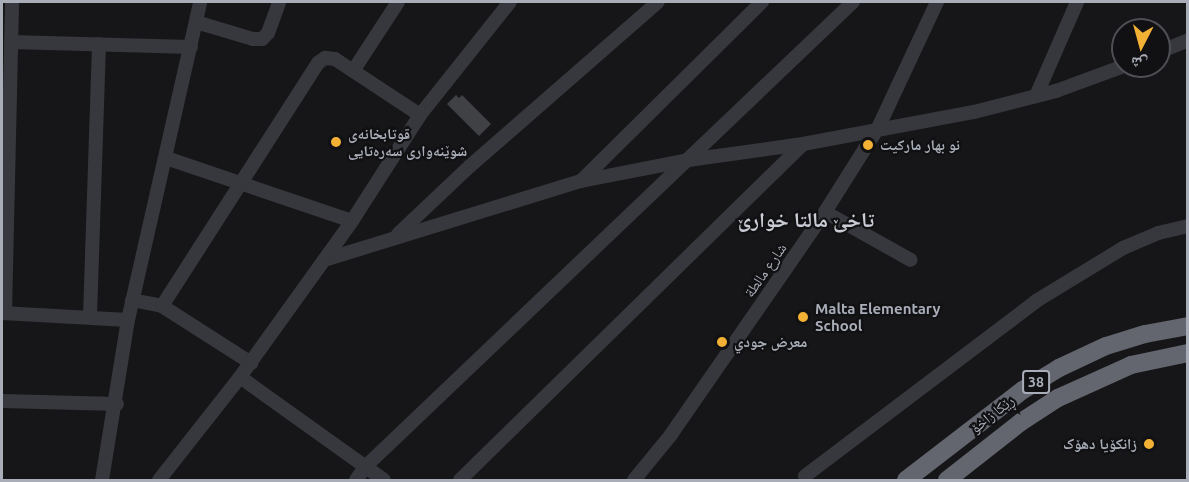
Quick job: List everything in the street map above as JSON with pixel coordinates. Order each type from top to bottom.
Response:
[{"type":"highway","name":"ڕێکا زاخۆ","points":[[906,480],[1023,390],[1059,368],[1106,346],[1144,334],[1188,326]]},
{"type":"highway","name":"ڕێکا زاخۆ","points":[[947,480],[1021,422],[1058,398],[1131,365],[1188,353]]},
{"type":"street","points":[[12,2],[5,146],[3,313],[90,316],[128,320]]},
{"type":"street","points":[[102,480],[117,404],[132,300],[200,2]]},
{"type":"street","points":[[196,22],[253,39],[262,39],[267,33],[279,2]]},
{"type":"street","points":[[353,71],[398,2]]},
{"type":"street","points":[[163,480],[352,221],[420,115],[510,2]]},
{"type":"street","points":[[394,237],[470,166],[658,2]]},
{"type":"street","points":[[581,181],[762,2]]},
{"type":"street","points":[[356,480],[365,467],[853,2]]},
{"type":"street","points":[[921,2],[935,7]]},
{"type":"street","points":[[1036,96],[1077,2]]},
{"type":"street","name":"شارع مالطة","points":[[634,480],[670,436],[825,212],[878,128],[935,7]]},
{"type":"street","points":[[1171,47],[1188,40]]},
{"type":"street","points":[[11,42],[191,47]]},
{"type":"street","points":[[90,316],[99,44]]},
{"type":"street","points":[[162,306],[243,184],[318,63],[325,58],[335,59],[420,115]]},
{"type":"street","points":[[324,260],[581,181],[688,160],[804,144],[974,111],[1036,96],[1111,70]]},
{"type":"street","points":[[460,480],[804,144]]},
{"type":"street","points":[[166,158],[352,221]]},
{"type":"street","points":[[825,212],[911,260]]},
{"type":"street","points":[[805,476],[1036,301],[1123,248],[1158,233],[1188,226]]},
{"type":"street","points":[[132,300],[162,306],[250,363]]},
{"type":"street","points":[[240,377],[384,480]]},
{"type":"street","points":[[2,401],[117,404]]},
{"type":"building","points":[[456,95],[459,98],[462,95],[491,124],[479,136],[447,104]]},
{"type":"place","name":"قوتابخانەی شوێنەواری سەرەتایی","points":[[336,142]]},
{"type":"place","name":"نو بهار ماركيت","points":[[868,145]]},
{"type":"place","name":"Malta Elementary School","points":[[803,317]]},
{"type":"place","name":"معرض جودي","points":[[722,342]]},
{"type":"place","name":"زانکۆیا دهۆک","points":[[1149,444]]},
{"type":"district","name":"تاخێ مالتا خوارێ","points":[[806,219]]}]
